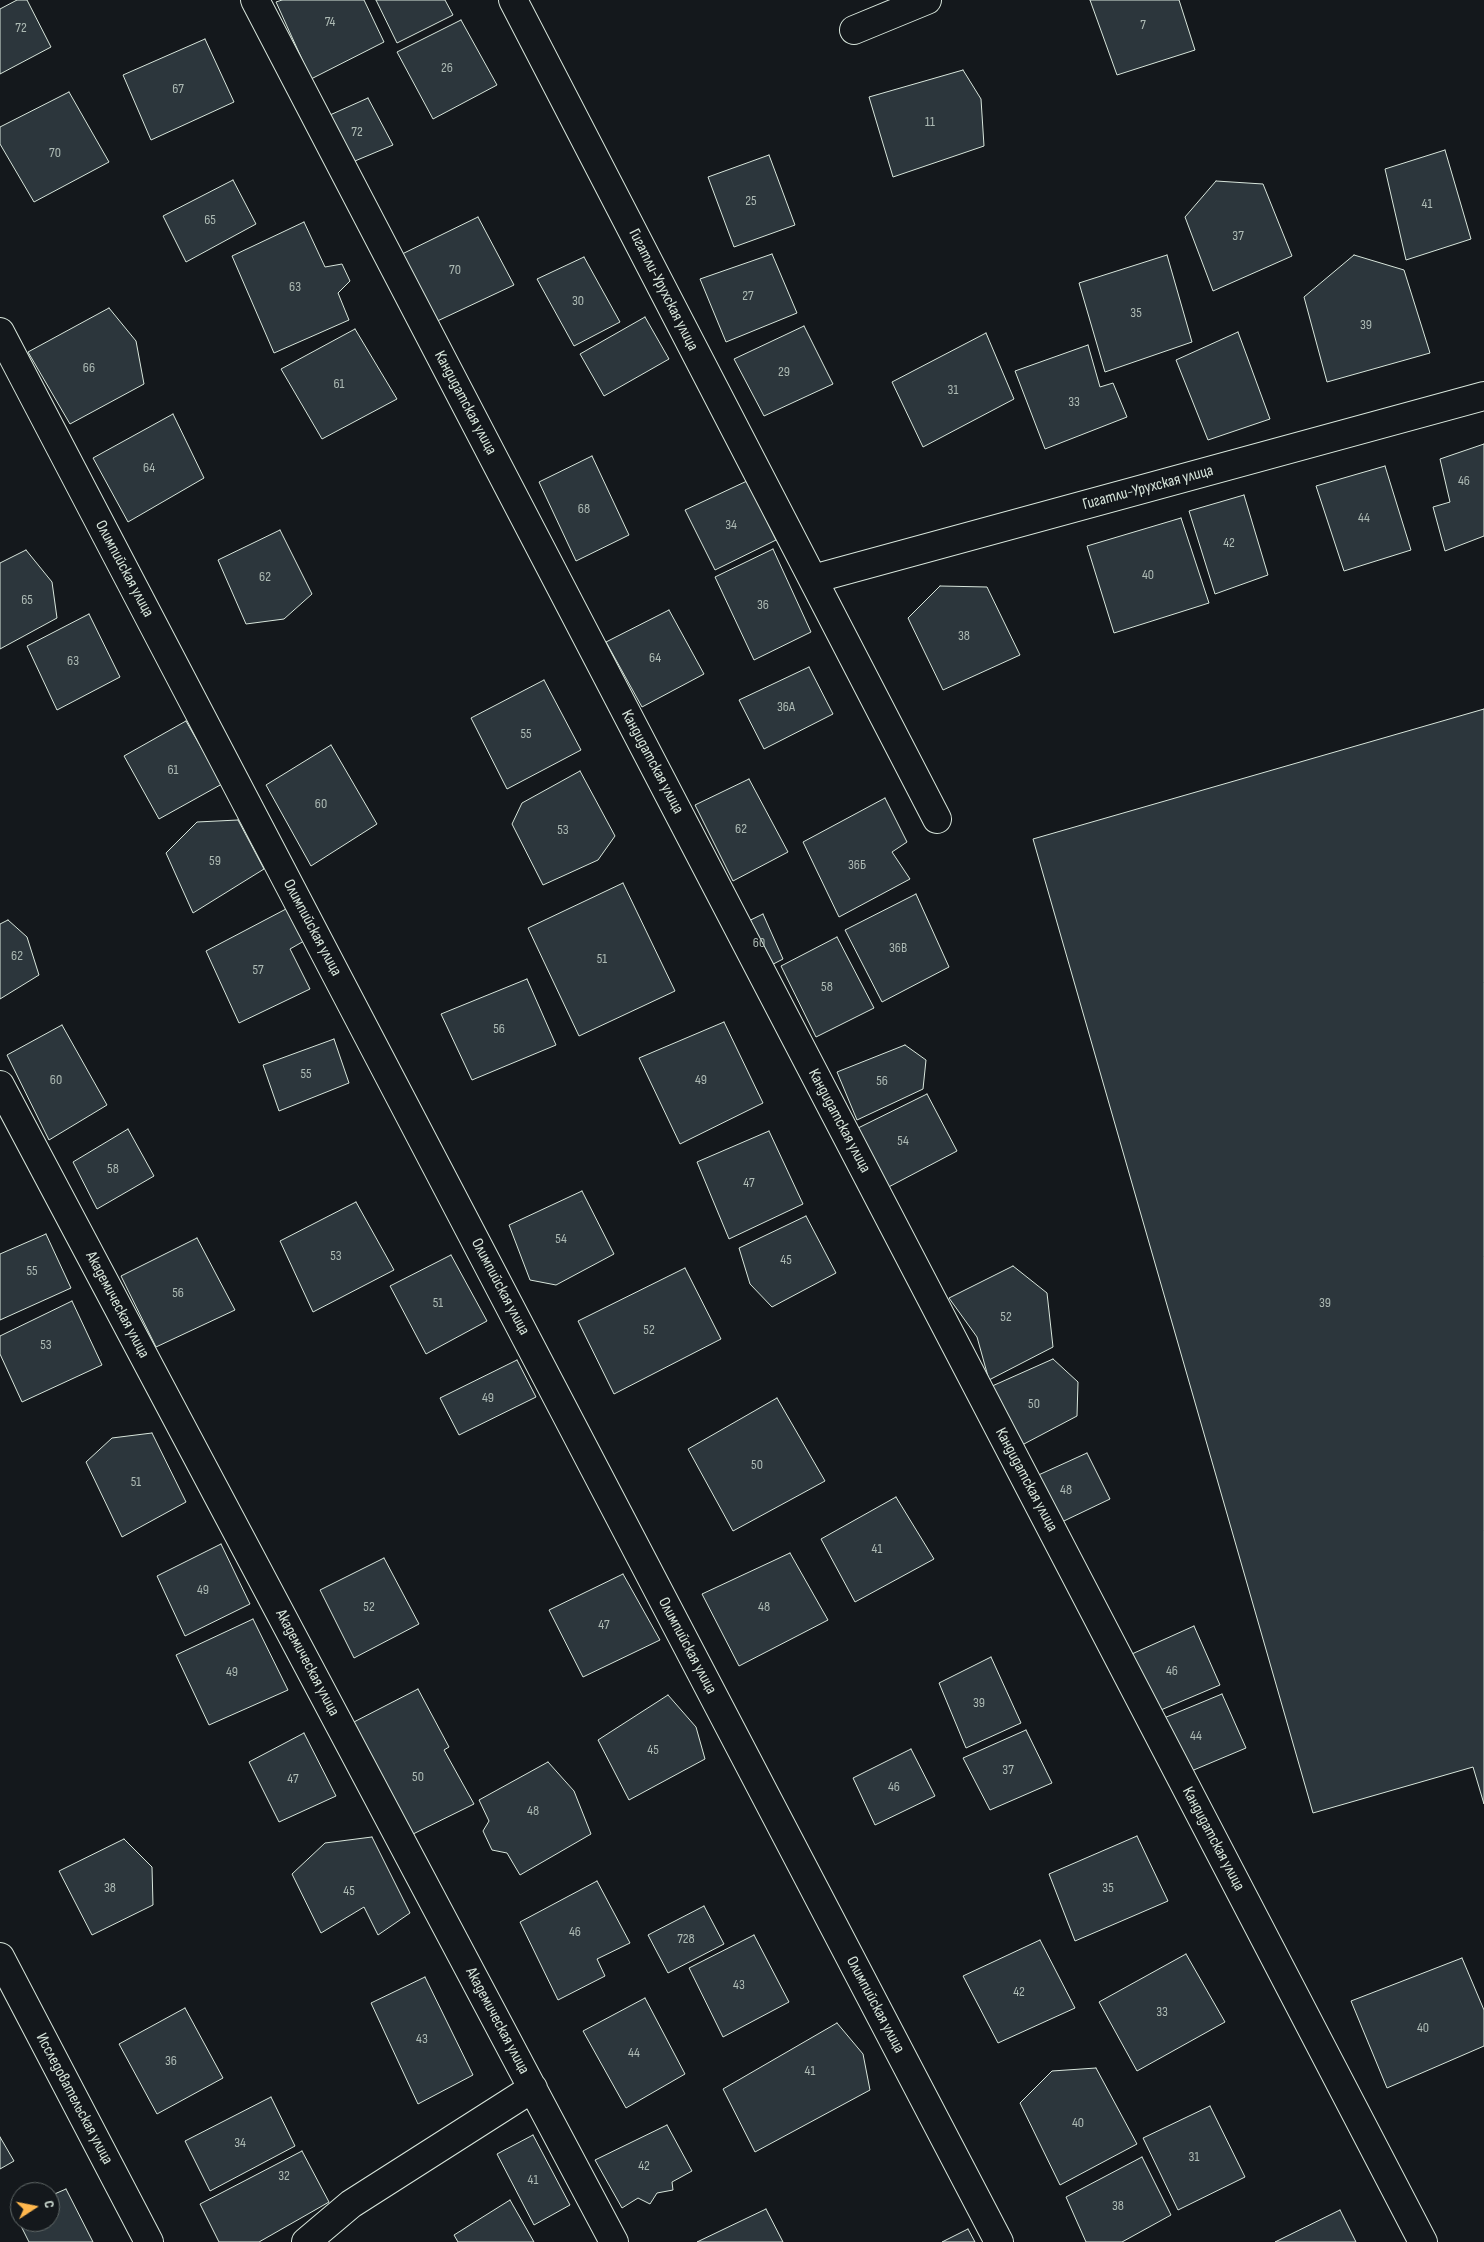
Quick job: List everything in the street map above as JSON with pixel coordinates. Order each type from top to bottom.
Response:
[{"type":"street","name":"Кандидатская улица","points":[[256,0],[1423,2242]]},
{"type":"street","name":"Гигатли-Урухская улица","points":[[513,0],[937,819]]},
{"type":"street","points":[[854,30],[927,0]]},
{"type":"street","name":"Олимпийская улица","points":[[0,332],[1000,2242]]},
{"type":"street","name":"Гигатли-Урухская улица","points":[[813,579],[1484,396]]},
{"type":"street","name":"Академическая улица","points":[[0,1085],[614,2242]]},
{"type":"street","name":"Исследовательская улица","points":[[0,1956],[149,2242]]},
{"type":"street","points":[[306,2242],[351,2204],[533,2088]]},
{"type":"building","points":[[17,0],[27,0],[51,47],[0,74],[0,9]]},
{"type":"building","points":[[282,0],[364,0],[384,42],[311,79],[276,2]]},
{"type":"building","points":[[376,0],[445,0],[453,15],[397,43]]},
{"type":"building","points":[[1090,0],[1179,0],[1195,50],[1117,75]]},
{"type":"building","points":[[461,20],[497,85],[433,119],[397,52]]},
{"type":"building","points":[[205,39],[234,102],[151,140],[123,75]]},
{"type":"building","points":[[963,70],[981,99],[984,146],[893,177],[869,97]]},
{"type":"building","points":[[69,92],[109,162],[34,202],[0,144],[0,127]]},
{"type":"building","points":[[368,98],[393,145],[343,166],[321,119]]},
{"type":"building","points":[[1445,150],[1471,239],[1406,260],[1385,169]]},
{"type":"building","points":[[769,155],[795,225],[734,247],[708,177]]},
{"type":"building","points":[[233,180],[256,224],[186,262],[163,216]]},
{"type":"building","points":[[1216,181],[1263,184],[1292,256],[1213,291],[1185,217]]},
{"type":"building","points":[[478,217],[514,285],[431,324],[398,256]]},
{"type":"building","points":[[304,222],[325,267],[342,264],[350,281],[338,293],[349,320],[274,353],[232,256]]},
{"type":"building","points":[[772,254],[797,313],[726,342],[700,279]]},
{"type":"building","points":[[1167,255],[1192,342],[1105,372],[1079,283]]},
{"type":"building","points":[[1354,255],[1404,270],[1430,353],[1327,382],[1304,297]]},
{"type":"building","points":[[584,257],[620,322],[574,346],[537,279]]},
{"type":"building","points":[[109,308],[136,341],[144,384],[70,424],[28,352]]},
{"type":"building","points":[[645,317],[669,359],[604,396],[580,354]]},
{"type":"building","points":[[804,326],[833,384],[764,416],[734,359]]},
{"type":"building","points":[[355,329],[397,399],[322,439],[281,369]]},
{"type":"building","points":[[1238,332],[1270,419],[1208,440],[1176,360]]},
{"type":"building","points":[[986,333],[1014,399],[923,447],[892,382]]},
{"type":"building","points":[[1088,345],[1100,387],[1113,383],[1127,417],[1045,449],[1015,371]]},
{"type":"building","points":[[173,414],[204,478],[128,522],[93,458]]},
{"type":"building","points":[[1484,444],[1484,536],[1445,551],[1433,507],[1450,502],[1440,459]]},
{"type":"building","points":[[592,456],[629,535],[576,561],[539,482]]},
{"type":"building","points":[[1385,466],[1411,550],[1344,571],[1316,486]]},
{"type":"building","points":[[747,481],[776,540],[715,570],[685,510]]},
{"type":"building","points":[[1244,495],[1268,575],[1215,594],[1189,511]]},
{"type":"building","points":[[1181,518],[1209,603],[1114,633],[1087,546]]},
{"type":"building","points":[[280,530],[312,594],[284,619],[246,624],[218,560]]},
{"type":"building","points":[[773,549],[811,632],[754,660],[715,577]]},
{"type":"building","points":[[26,550],[52,582],[57,618],[0,649],[0,563]]},
{"type":"building","points":[[940,586],[987,587],[1020,655],[943,690],[908,618]]},
{"type":"building","points":[[669,610],[704,674],[642,707],[606,642]]},
{"type":"building","points":[[89,614],[120,677],[57,710],[27,646]]},
{"type":"building","points":[[809,667],[833,714],[764,749],[739,700]]},
{"type":"building","points":[[544,680],[581,750],[507,789],[471,718]]},
{"type":"building","points":[[1484,709],[1484,1804],[1473,1767],[1313,1813],[1033,839]]},
{"type":"building","points":[[186,721],[222,784],[159,819],[124,756]]},
{"type":"building","points":[[331,745],[377,824],[311,866],[266,785]]},
{"type":"building","points":[[580,771],[615,836],[598,860],[543,885],[512,824],[522,803]]},
{"type":"building","points":[[749,779],[788,852],[733,881],[695,805]]},
{"type":"building","points":[[885,798],[907,842],[892,852],[910,879],[839,917],[803,842]]},
{"type":"building","points":[[238,820],[264,869],[193,913],[166,853],[197,822]]},
{"type":"building","points":[[623,883],[675,991],[579,1036],[528,928]]},
{"type":"building","points":[[916,894],[949,967],[882,1002],[845,930]]},
{"type":"building","points":[[286,909],[304,941],[290,949],[310,989],[239,1023],[206,951]]},
{"type":"building","points":[[763,914],[783,959],[756,973],[734,928]]},
{"type":"building","points":[[8,920],[27,937],[39,975],[0,999],[0,924]]},
{"type":"building","points":[[837,937],[874,1008],[816,1037],[781,966]]},
{"type":"building","points":[[527,979],[556,1045],[472,1080],[441,1014]]},
{"type":"building","points":[[724,1022],[763,1103],[680,1144],[639,1058]]},
{"type":"building","points":[[62,1025],[107,1105],[49,1140],[7,1055]]},
{"type":"building","points":[[334,1039],[349,1083],[279,1111],[263,1065]]},
{"type":"building","points":[[905,1045],[926,1060],[923,1089],[857,1120],[837,1072]]},
{"type":"building","points":[[927,1094],[957,1151],[881,1191],[850,1132]]},
{"type":"building","points":[[128,1129],[154,1176],[97,1209],[73,1162]]},
{"type":"building","points":[[769,1131],[803,1204],[729,1239],[697,1162]]},
{"type":"building","points":[[582,1191],[614,1254],[556,1285],[530,1280],[509,1225]]},
{"type":"building","points":[[356,1202],[394,1270],[313,1312],[280,1241]]},
{"type":"building","points":[[806,1216],[836,1273],[772,1307],[750,1284],[739,1248]]},
{"type":"building","points":[[46,1234],[71,1288],[0,1320],[0,1254]]},
{"type":"building","points":[[197,1238],[235,1310],[156,1347],[121,1276]]},
{"type":"building","points":[[451,1255],[487,1321],[426,1354],[390,1286]]},
{"type":"building","points":[[1013,1266],[1047,1293],[1053,1347],[989,1380],[977,1337],[949,1298]]},
{"type":"building","points":[[685,1268],[721,1339],[614,1394],[578,1321]]},
{"type":"building","points":[[72,1301],[102,1365],[22,1402],[0,1354],[0,1336]]},
{"type":"building","points":[[1053,1359],[1078,1382],[1077,1416],[1005,1454],[981,1391]]},
{"type":"building","points":[[517,1360],[536,1397],[459,1435],[440,1398]]},
{"type":"building","points":[[777,1398],[825,1481],[733,1531],[688,1449]]},
{"type":"building","points":[[152,1433],[186,1502],[122,1537],[86,1462],[112,1438]]},
{"type":"building","points":[[1087,1453],[1110,1499],[1045,1530],[1023,1482]]},
{"type":"building","points":[[896,1497],[934,1559],[855,1602],[821,1539]]},
{"type":"building","points":[[221,1544],[250,1604],[185,1636],[157,1576]]},
{"type":"building","points":[[790,1553],[828,1620],[739,1666],[702,1594]]},
{"type":"building","points":[[384,1558],[419,1624],[354,1658],[320,1590]]},
{"type":"building","points":[[623,1574],[660,1640],[583,1677],[549,1610]]},
{"type":"building","points":[[253,1619],[288,1690],[209,1725],[176,1655]]},
{"type":"building","points":[[1194,1626],[1220,1685],[1149,1715],[1123,1658]]},
{"type":"building","points":[[991,1657],[1021,1723],[966,1748],[939,1683]]},
{"type":"building","points":[[418,1689],[449,1747],[444,1750],[474,1804],[407,1837],[350,1724]]},
{"type":"building","points":[[1222,1694],[1246,1748],[1170,1780],[1147,1725]]},
{"type":"building","points":[[668,1695],[696,1727],[705,1759],[629,1800],[598,1740]]},
{"type":"building","points":[[1026,1730],[1052,1783],[990,1810],[963,1758]]},
{"type":"building","points":[[304,1733],[336,1796],[279,1822],[249,1762]]},
{"type":"building","points":[[911,1749],[935,1796],[875,1825],[853,1778]]},
{"type":"building","points":[[548,1762],[574,1791],[591,1834],[520,1875],[507,1853],[492,1850],[483,1831],[489,1821],[479,1800]]},
{"type":"building","points":[[1137,1836],[1168,1901],[1075,1941],[1049,1874]]},
{"type":"building","points":[[372,1837],[410,1913],[378,1935],[364,1907],[321,1933],[292,1874],[325,1843]]},
{"type":"building","points":[[124,1839],[152,1867],[153,1905],[92,1935],[59,1871]]},
{"type":"building","points":[[597,1881],[630,1943],[597,1959],[605,1976],[558,2000],[520,1922]]},
{"type":"building","points":[[704,1906],[724,1944],[668,1973],[648,1935]]},
{"type":"building","points":[[754,1935],[789,2002],[723,2037],[689,1968]]},
{"type":"building","points":[[1040,1940],[1075,2008],[998,2043],[963,1976]]},
{"type":"building","points":[[1186,1954],[1225,2022],[1137,2071],[1099,2002]]},
{"type":"building","points":[[1462,1958],[1484,2010],[1484,2046],[1387,2088],[1351,2001]]},
{"type":"building","points":[[425,1977],[473,2075],[418,2104],[371,2003]]},
{"type":"building","points":[[645,1998],[685,2074],[626,2108],[583,2031]]},
{"type":"building","points":[[185,2008],[223,2078],[157,2114],[119,2044]]},
{"type":"building","points":[[837,2023],[863,2054],[870,2090],[755,2152],[723,2089]]},
{"type":"building","points":[[1096,2068],[1137,2144],[1060,2185],[1020,2103],[1052,2071]]},
{"type":"building","points":[[271,2097],[295,2146],[210,2191],[185,2141]]},
{"type":"building","points":[[1210,2106],[1245,2177],[1178,2210],[1143,2138]]},
{"type":"building","points":[[667,2125],[692,2171],[672,2182],[673,2190],[657,2193],[650,2204],[638,2198],[622,2208],[595,2160]]},
{"type":"building","points":[[533,2135],[570,2205],[534,2225],[497,2154]]},
{"type":"building","points":[[0,2137],[14,2161],[0,2169]]},
{"type":"building","points":[[302,2151],[329,2202],[259,2242],[219,2242],[200,2204]]},
{"type":"building","points":[[1142,2157],[1171,2215],[1122,2242],[1086,2242],[1066,2197]]},
{"type":"building","points":[[66,2189],[93,2242],[29,2242],[24,2232],[60,2232],[60,2192]]},
{"type":"building","points":[[510,2200],[534,2242],[458,2242],[454,2235]]},
{"type":"building","points":[[766,2209],[783,2242],[697,2242]]},
{"type":"building","points":[[1340,2210],[1356,2242],[1275,2242]]},
{"type":"building","points":[[968,2229],[975,2242],[942,2242]]}]
